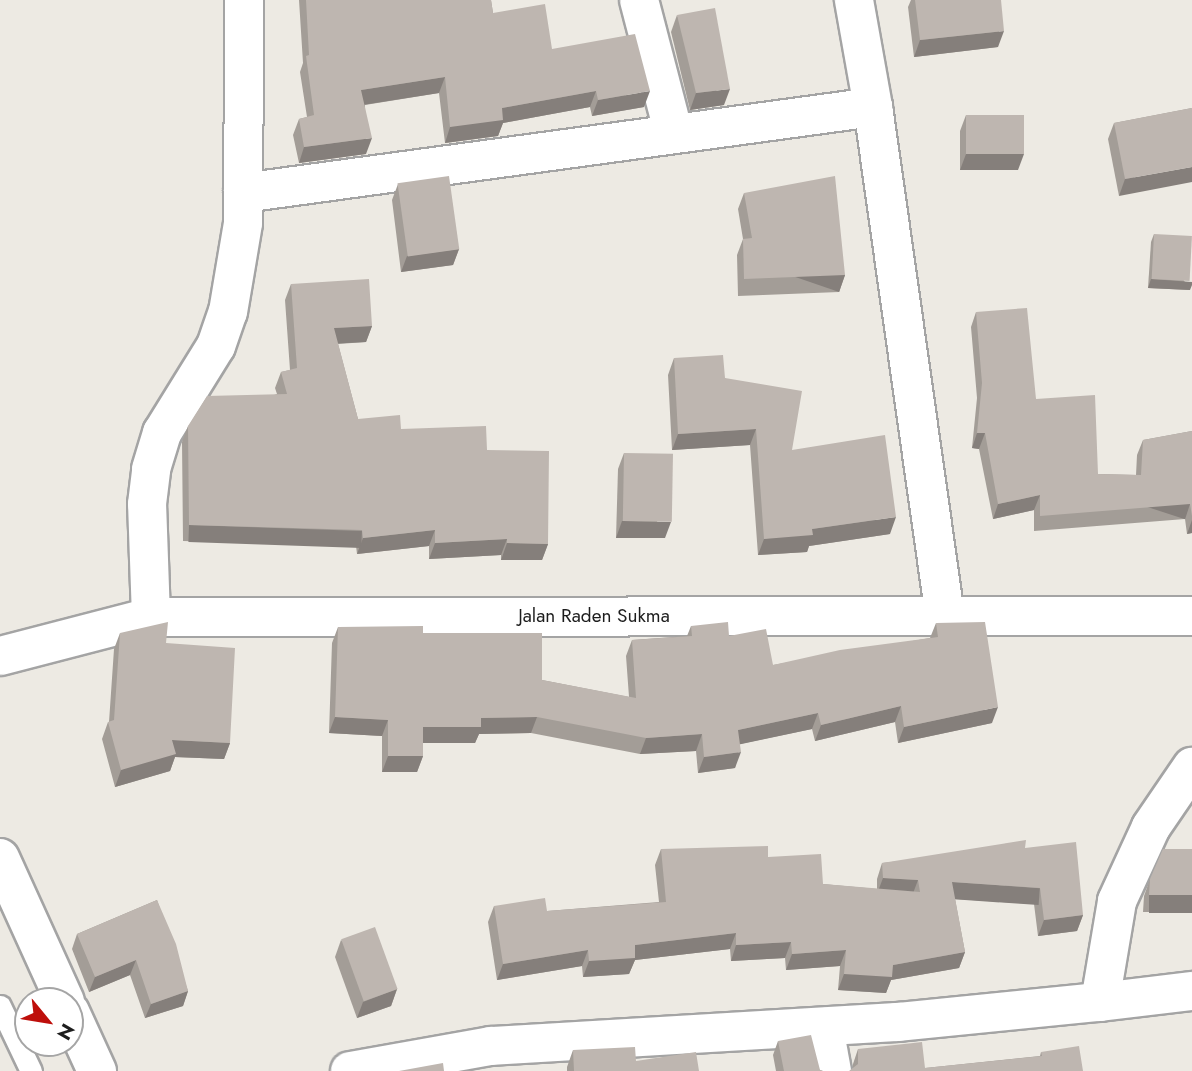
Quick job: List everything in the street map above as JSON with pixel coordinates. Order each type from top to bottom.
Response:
[{"type":"street","points":[[151,617],[147,504],[151,469],[162,433],[216,346],[230,299],[243,193],[244,0]]},
{"type":"street","points":[[639,0],[674,134]]},
{"type":"street","points":[[854,0],[873,107],[945,616]]},
{"type":"street","points":[[243,193],[873,107]]},
{"type":"street","name":"Jalan Raden Sukma","points":[[0,656],[151,617],[1192,616]]},
{"type":"street","points":[[1100,1002],[1118,901],[1151,827],[1192,766]]},
{"type":"street","points":[[0,858],[59,987]]},
{"type":"street","points":[[350,1071],[491,1046],[824,1027],[1192,991]]},
{"type":"street","points":[[824,1027],[832,1071]]},
{"type":"street","points":[[84,1043],[97,1071]]},
{"type":"lane","points":[[0,1006],[31,1071]]},
{"type":"building","points":[[306,0],[491,0],[493,13],[545,4],[552,49],[635,34],[650,91],[598,100],[596,91],[502,108],[503,120],[450,127],[445,77],[361,90],[372,138],[304,147],[299,119],[314,115],[306,56],[309,55]]},
{"type":"building","points":[[915,0],[1001,0],[1004,31],[920,40]]},
{"type":"building","points":[[715,8],[730,89],[696,93],[677,15]]},
{"type":"building","points":[[1192,108],[1192,167],[1125,179],[1114,123]]},
{"type":"building","points":[[966,115],[1024,115],[1024,154],[966,154]]},
{"type":"building","points":[[449,176],[459,249],[408,257],[398,183]]},
{"type":"building","points":[[835,176],[845,275],[744,279],[743,239],[752,238],[744,193]]},
{"type":"building","points":[[1154,234],[1192,236],[1190,281],[1152,279]]},
{"type":"building","points":[[369,279],[372,326],[334,328],[358,419],[400,415],[401,429],[486,426],[487,450],[549,451],[548,544],[507,543],[507,539],[435,543],[435,530],[363,538],[362,530],[189,525],[188,426],[207,396],[287,394],[281,372],[297,368],[291,284]]},
{"type":"building","points":[[1027,308],[1036,399],[1095,395],[1098,474],[1141,475],[1143,440],[1192,431],[1192,516],[1190,504],[1040,516],[1040,495],[998,504],[985,433],[977,433],[982,383],[976,312]]},
{"type":"building","points":[[723,355],[725,378],[802,391],[792,450],[885,435],[896,517],[812,529],[813,535],[764,539],[756,429],[678,434],[674,358]]},
{"type":"building","points":[[624,453],[673,454],[672,522],[623,521]]},
{"type":"building","points":[[168,622],[166,643],[235,648],[230,743],[172,740],[176,754],[121,770],[108,722],[114,720],[120,633]]},
{"type":"building","points":[[728,622],[729,636],[766,629],[773,665],[840,650],[938,637],[936,623],[985,622],[998,707],[904,727],[901,706],[821,725],[818,713],[738,730],[741,752],[704,757],[702,734],[646,738],[537,717],[481,718],[481,727],[423,727],[423,756],[388,756],[388,720],[335,717],[338,627],[423,626],[423,633],[542,633],[542,680],[636,698],[632,640],[692,636],[691,626]]},
{"type":"building","points":[[1026,840],[1025,848],[1076,842],[1083,915],[1044,920],[1040,888],[952,882],[965,952],[893,965],[892,977],[844,974],[846,950],[792,954],[791,942],[736,945],[736,933],[635,945],[635,958],[589,961],[588,950],[503,964],[494,906],[545,898],[547,911],[666,902],[661,849],[768,846],[768,857],[821,854],[823,884],[920,892],[918,880],[883,878],[882,863]]},
{"type":"building","points":[[1163,849],[1192,849],[1192,895],[1149,895],[1150,879]]},
{"type":"building","points":[[157,900],[176,944],[188,991],[151,1004],[136,960],[95,977],[77,934]]},
{"type":"building","points":[[375,927],[398,989],[364,1001],[341,939]]},
{"type":"building","points":[[811,1035],[820,1070],[823,1071],[784,1071],[778,1041]]},
{"type":"building","points":[[922,1042],[925,1068],[1042,1056],[1041,1052],[1079,1046],[1083,1071],[849,1071],[858,1064],[858,1049]]},
{"type":"building","points":[[635,1047],[636,1061],[696,1052],[699,1071],[574,1071],[573,1050]]},
{"type":"building","points":[[443,1063],[444,1071],[399,1071]]}]
